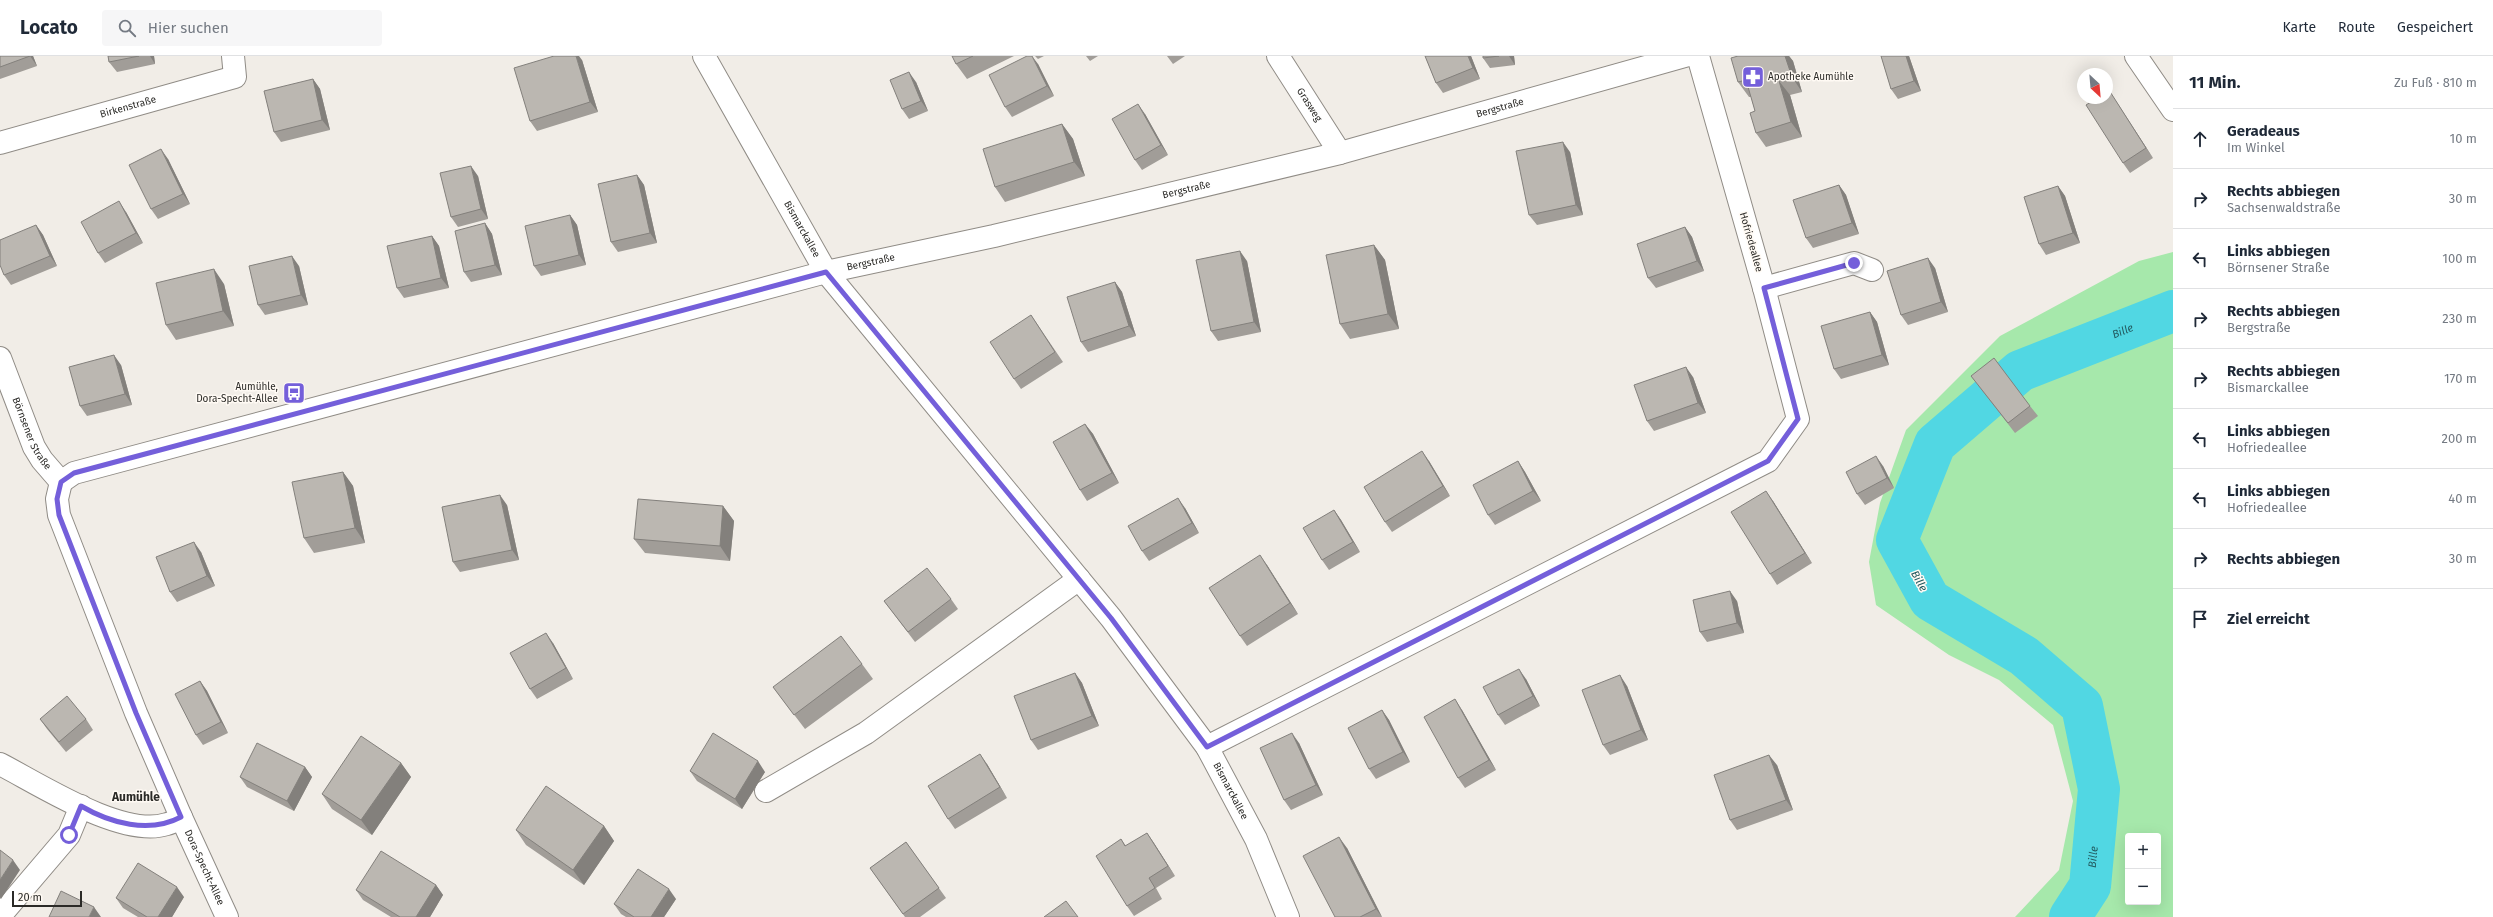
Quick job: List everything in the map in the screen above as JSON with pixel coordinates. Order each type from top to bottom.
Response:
[{"type":"street","name":"Birkenstraße","points":[[0,143],[235,77],[233,56]]},
{"type":"street","name":"Bismarckallee","points":[[704,56],[826,272],[1079,579],[1207,747],[1256,839],[1288,917]]},
{"type":"street","name":"Grasweg","points":[[1278,56],[1340,153]]},
{"type":"street","name":"Bergstraße","points":[[61,482],[74,473],[826,272],[994,236],[1340,153],[1686,56]]},
{"type":"street","name":"Hofriedeallee","points":[[1207,747],[1768,461],[1798,419],[1764,288],[1698,56]]},
{"type":"street","points":[[2136,56],[2173,110]]},
{"type":"street","points":[[1764,288],[1854,263],[1872,270]]},
{"type":"street","name":"Börnsener Straße","points":[[0,358],[34,447],[42,460],[61,482]]},
{"type":"street","points":[[0,764],[81,806],[116,821],[145,826],[166,825],[181,817],[136,713],[59,515],[57,499],[61,482]]},
{"type":"street","points":[[766,791],[866,733],[1079,579]]},
{"type":"street","points":[[0,916],[69,835],[81,806]]},
{"type":"street","name":"Dora-Specht-Allee","points":[[181,817],[227,917]]},
{"type":"green space","points":[[2173,252],[2173,917],[2015,917],[2059,870],[2073,801],[2053,725],[1999,680],[1949,655],[1876,605],[1869,562],[1880,503],[1906,430],[2000,336],[2139,261]]},
{"type":"building","points":[[0,56],[30,56],[0,67]]},
{"type":"building","points":[[108,56],[139,56],[109,62]]},
{"type":"building","points":[[554,56],[576,56],[590,102],[530,121],[514,68]]},
{"type":"building","points":[[952,56],[973,56],[956,64]]},
{"type":"building","points":[[1027,56],[1032,56],[1047,86],[1005,107],[989,75]]},
{"type":"building","points":[[1425,56],[1468,56],[1473,68],[1436,83]]},
{"type":"building","points":[[1483,56],[1499,56],[1483,58]]},
{"type":"building","points":[[1738,56],[1785,56],[1792,77],[1779,81],[1791,122],[1756,133],[1750,113],[1755,111],[1746,80],[1738,82],[1731,58]]},
{"type":"building","points":[[1881,56],[1906,56],[1914,81],[1891,89]]},
{"type":"building","points":[[909,72],[921,101],[902,109],[890,80]]},
{"type":"building","points":[[313,79],[322,120],[274,132],[264,91]]},
{"type":"building","points":[[2113,96],[2146,148],[2123,163],[2086,105],[2113,104]]},
{"type":"building","points":[[1138,104],[1161,145],[1135,160],[1112,119]]},
{"type":"building","points":[[1062,124],[1074,162],[995,187],[983,149]]},
{"type":"building","points":[[1563,142],[1576,205],[1529,215],[1516,151]]},
{"type":"building","points":[[161,149],[183,194],[151,209],[129,165]]},
{"type":"building","points":[[471,166],[481,209],[451,217],[440,173]]},
{"type":"building","points":[[637,175],[650,233],[611,242],[598,184]]},
{"type":"building","points":[[1839,185],[1852,223],[1806,238],[1793,200]]},
{"type":"building","points":[[2058,186],[2073,233],[2039,244],[2024,197]]},
{"type":"building","points":[[119,201],[136,233],[98,253],[81,222]]},
{"type":"building","points":[[570,215],[579,255],[534,266],[525,226]]},
{"type":"building","points":[[485,223],[495,265],[464,272],[455,231]]},
{"type":"building","points":[[36,225],[50,256],[4,275],[0,265],[0,240]]},
{"type":"building","points":[[1685,227],[1697,261],[1648,278],[1637,244]]},
{"type":"building","points":[[432,236],[441,278],[397,288],[387,246]]},
{"type":"building","points":[[1374,245],[1388,314],[1340,324],[1326,255]]},
{"type":"building","points":[[1240,251],[1254,322],[1211,331],[1196,260]]},
{"type":"building","points":[[292,256],[301,295],[258,305],[249,266]]},
{"type":"building","points":[[1928,258],[1941,302],[1901,315],[1887,271]]},
{"type":"building","points":[[214,269],[223,311],[166,325],[156,283]]},
{"type":"building","points":[[1115,282],[1129,326],[1081,342],[1067,297]]},
{"type":"building","points":[[1870,312],[1882,355],[1834,369],[1821,326]]},
{"type":"building","points":[[1031,315],[1055,352],[1014,379],[990,342]]},
{"type":"building","points":[[114,355],[125,394],[80,406],[69,367]]},
{"type":"building","points":[[1994,358],[2030,406],[2008,423],[1971,376]]},
{"type":"building","points":[[1686,367],[1698,403],[1647,421],[1634,385]]},
{"type":"building","points":[[1085,424],[1112,473],[1080,490],[1053,442]]},
{"type":"building","points":[[1422,451],[1443,486],[1385,522],[1364,487]]},
{"type":"building","points":[[1876,456],[1887,478],[1857,494],[1846,472]]},
{"type":"building","points":[[1518,461],[1533,491],[1488,515],[1473,485]]},
{"type":"building","points":[[343,472],[355,528],[304,538],[292,482]]},
{"type":"building","points":[[1766,491],[1805,553],[1770,574],[1731,512]]},
{"type":"building","points":[[500,495],[512,550],[453,562],[442,507]]},
{"type":"building","points":[[1178,498],[1192,523],[1142,551],[1128,526]]},
{"type":"building","points":[[638,499],[723,506],[720,546],[634,539]]},
{"type":"building","points":[[1334,510],[1353,542],[1322,560],[1303,528]]},
{"type":"building","points":[[194,542],[207,576],[170,592],[156,557]]},
{"type":"building","points":[[1260,555],[1290,603],[1240,636],[1209,588]]},
{"type":"building","points":[[927,568],[951,599],[908,632],[884,601]]},
{"type":"building","points":[[1730,591],[1737,623],[1700,632],[1693,600]]},
{"type":"building","points":[[546,633],[566,668],[530,689],[510,653]]},
{"type":"building","points":[[841,636],[862,664],[794,715],[773,687]]},
{"type":"building","points":[[1519,669],[1533,696],[1498,715],[1483,687]]},
{"type":"building","points":[[1075,673],[1092,716],[1031,740],[1014,696]]},
{"type":"building","points":[[1620,675],[1641,730],[1603,745],[1582,690]]},
{"type":"building","points":[[200,681],[221,722],[196,735],[175,694]]},
{"type":"building","points":[[67,696],[86,719],[59,742],[40,719]]},
{"type":"building","points":[[1455,699],[1489,760],[1458,778],[1424,717]]},
{"type":"building","points":[[1382,710],[1403,752],[1369,769],[1348,728]]},
{"type":"building","points":[[713,733],[758,761],[735,799],[690,771]]},
{"type":"building","points":[[1292,733],[1316,785],[1284,800],[1260,748]]},
{"type":"building","points":[[361,736],[401,763],[361,820],[322,794]]},
{"type":"building","points":[[257,743],[305,767],[287,801],[240,777]]},
{"type":"building","points":[[980,754],[1000,787],[948,819],[928,786]]},
{"type":"building","points":[[1769,755],[1786,800],[1730,820],[1714,775]]},
{"type":"building","points":[[546,786],[604,826],[573,870],[516,830]]},
{"type":"building","points":[[1147,833],[1168,866],[1149,878],[1155,888],[1127,906],[1096,856],[1121,839],[1125,846]]},
{"type":"building","points":[[1339,837],[1376,909],[1360,917],[1335,917],[1303,856]]},
{"type":"building","points":[[906,842],[939,888],[903,914],[870,868]]},
{"type":"building","points":[[0,850],[13,860],[0,880]]},
{"type":"building","points":[[381,851],[436,885],[416,917],[400,917],[356,890]]},
{"type":"building","points":[[138,863],[177,887],[158,917],[147,917],[116,898]]},
{"type":"building","points":[[638,869],[669,889],[651,917],[634,917],[614,904]]},
{"type":"building","points":[[61,891],[94,907],[89,917],[49,917]]},
{"type":"building","points":[[1066,901],[1078,917],[1044,917]]},
{"type":"waterway","name":"Bille","points":[[2070,917],[2090,886],[2099,789],[2082,706],[2024,656],[1930,600],[1897,540],[1935,444],[2020,371],[2173,311]]},
{"type":"place","name":"Apotheke Aumühle","points":[[1753,77]]},
{"type":"place","name":"Aumühle, Dora-Specht-Allee","points":[[294,393]]},
{"type":"district","name":"Aumühle","points":[[136,797]]},
{"type":"route","points":[[69,835],[81,806],[92,813],[116,821],[145,826],[166,825],[181,817],[136,713],[59,515],[57,499],[61,482],[74,473],[826,272],[1111,618],[1207,747],[1768,461],[1798,419],[1764,288],[1835,267],[1854,263]]}]
